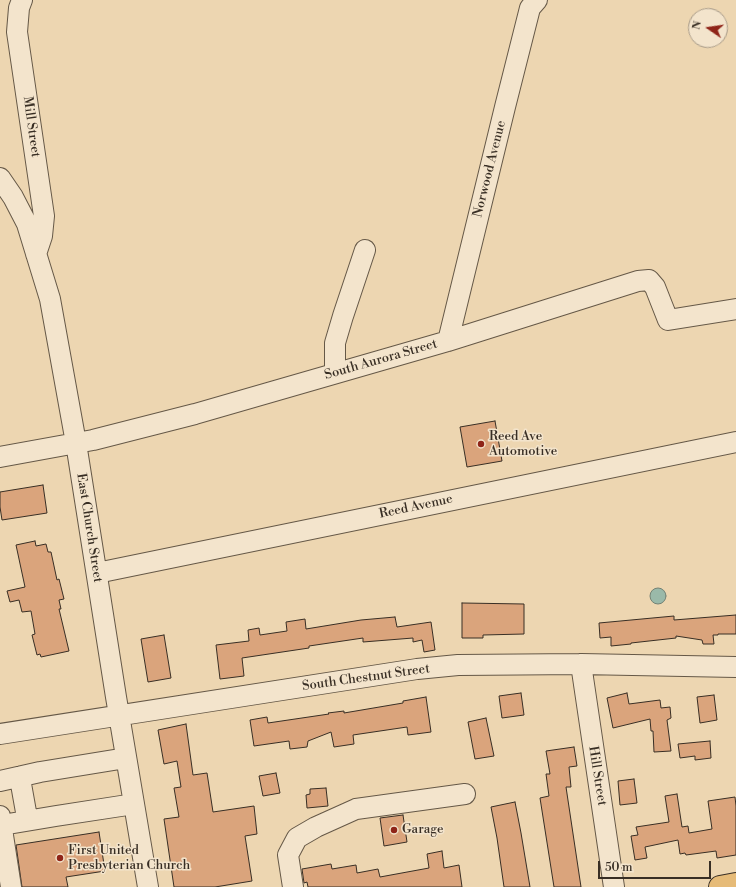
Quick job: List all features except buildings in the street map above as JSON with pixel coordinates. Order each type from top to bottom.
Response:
[{"type":"main road","points":[[720,887],[736,884]]},
{"type":"street","name":"Mill Street","points":[[22,0],[18,8],[18,32],[44,216],[42,236],[36,254]]},
{"type":"street","name":"Norwood Avenue","points":[[448,341],[530,8],[537,0]]},
{"type":"street","name":"East Church Street","points":[[0,178],[13,196],[27,224],[50,299],[76,444],[148,887]]},
{"type":"street","points":[[335,373],[335,343],[365,250]]},
{"type":"street","name":"South Aurora Street","points":[[0,457],[76,444],[194,414],[448,341],[638,281],[649,280],[655,287],[668,320],[736,309]]},
{"type":"street","name":"Reed Avenue","points":[[96,573],[736,442]]},
{"type":"street","name":"South Chestnut Street","points":[[0,734],[417,669],[458,665],[581,664],[736,667]]},
{"type":"street","name":"Hill Street","points":[[581,664],[614,887]]},
{"type":"street","points":[[0,781],[40,772],[126,758]]},
{"type":"street","points":[[22,776],[21,784],[26,812],[30,820]]},
{"type":"street","points":[[293,887],[288,855],[297,838],[316,827],[356,809],[465,794]]},
{"type":"street","points":[[11,887],[1,821],[30,820],[134,804]]},
{"type":"shaded area","points":[[658,588],[664,590],[666,596],[664,602],[658,604],[652,602],[650,596],[652,590]]},
{"type":"place","name":"Reed Ave Automotive","points":[[481,444]]},
{"type":"place","name":"Garage","points":[[394,830]]},
{"type":"place","name":"First United Presbyterian Church","points":[[60,858]]}]
